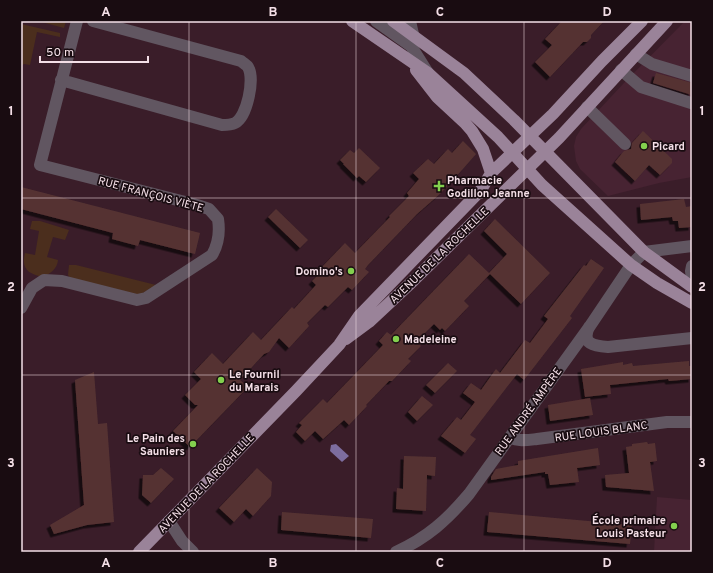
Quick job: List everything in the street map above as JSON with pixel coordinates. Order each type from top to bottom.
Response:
[{"type":"main road","points":[[352,21],[410,46],[432,50],[464,73],[514,120],[644,252],[692,286]]},
{"type":"main road","points":[[393,21],[428,73],[498,137],[542,185],[630,265],[657,283],[692,303]]},
{"type":"main road","name":"AVENUE DE LA ROCHELLE","points":[[139,552],[339,345],[359,316],[481,190],[491,173],[553,114],[602,61],[642,21]]},
{"type":"main road","name":"AVENUE DE LA ROCHELLE","points":[[339,345],[369,322],[414,280],[545,152],[667,21]]},
{"type":"main road","points":[[410,46],[437,97],[472,131],[483,149],[491,173]]},
{"type":"street","points":[[77,21],[61,80],[222,125],[234,124],[242,116],[251,87],[252,78],[248,66],[241,61],[93,21]]},
{"type":"street","points":[[376,21],[410,46]]},
{"type":"street","points":[[410,21],[410,46]]},
{"type":"street","points":[[636,54],[652,64],[692,76]]},
{"type":"street","points":[[621,70],[641,86],[690,103]]},
{"type":"street","name":"RUE FRANÇOIS VIÈTE","points":[[21,308],[32,288],[44,280],[62,281],[137,300],[146,298],[212,255],[217,248],[219,238],[218,219],[209,209],[40,166],[61,80]]},
{"type":"street","points":[[587,107],[624,144]]},
{"type":"street","points":[[644,252],[692,246]]},
{"type":"street","name":"RUE ANDRÉ AMPÈRE","points":[[396,552],[428,534],[449,516],[469,494],[590,326],[630,265],[644,252]]},
{"type":"street","points":[[692,266],[692,279]]},
{"type":"street","points":[[590,326],[587,331],[586,338],[592,345]]},
{"type":"street","points":[[574,347],[592,345],[608,347],[692,338]]},
{"type":"street","name":"RUE LOUIS BLANC","points":[[510,437],[520,440],[537,440],[667,422],[692,422]]},
{"type":"street","points":[[169,521],[182,541],[192,552]]},
{"type":"shaded area","points":[[38,21],[66,21],[64,28]]},
{"type":"shaded area","points":[[685,21],[692,21],[692,177],[659,183],[608,196],[580,169],[576,161],[574,146],[576,137],[581,129],[624,83]]},
{"type":"shaded area","points":[[21,24],[60,33],[60,37],[37,32],[30,65],[24,64],[21,66]]},
{"type":"shaded area","points":[[32,221],[40,221],[69,230],[65,240],[53,237],[47,257],[58,260],[53,270],[43,277],[33,274],[27,270],[24,263],[25,253],[35,255],[39,231],[30,229]]},
{"type":"shaded area","points":[[69,265],[76,265],[156,285],[141,294],[136,294],[70,278],[68,275]]},
{"type":"shaded area","points":[[336,444],[349,456],[342,462],[330,451],[331,445]]},
{"type":"shaded area","name":"École primaire Louis Pasteur","points":[[657,497],[692,500],[692,552],[654,552]]},
{"type":"building","points":[[562,21],[604,21],[591,35],[591,38],[587,42],[583,42],[550,77],[535,62],[552,45],[545,39]]},
{"type":"building","points":[[656,73],[692,83],[692,95],[653,83]]},
{"type":"building","name":"Picard","points":[[643,131],[672,159],[672,163],[660,175],[649,165],[635,181],[615,162],[624,151],[631,149],[632,143]]},
{"type":"building","points":[[463,141],[476,154],[441,193],[417,214],[368,265],[365,269],[369,272],[352,290],[348,287],[328,307],[325,305],[307,323],[309,326],[289,348],[279,338],[269,352],[264,354],[240,380],[248,387],[190,447],[173,431],[198,405],[195,405],[185,395],[201,379],[194,372],[212,353],[223,364],[253,332],[261,340],[292,307],[294,309],[316,285],[312,281],[323,270],[321,268],[345,243],[355,253],[390,217],[389,216],[409,196],[407,193],[419,179],[413,173],[428,159],[434,164],[448,149],[452,153]]},
{"type":"building","points":[[359,148],[380,168],[366,182],[359,176],[357,178],[340,160],[350,150],[354,153]]},
{"type":"building","points":[[21,187],[200,233],[195,254],[140,240],[138,246],[112,239],[113,233],[21,209]]},
{"type":"building","points":[[684,199],[686,207],[692,206],[692,227],[679,228],[678,221],[673,221],[672,217],[641,220],[640,204]]},
{"type":"building","points":[[276,209],[308,240],[300,248],[268,217]]},
{"type":"building","points":[[495,219],[550,273],[521,304],[490,274],[464,301],[469,306],[445,331],[442,328],[440,330],[434,324],[416,342],[421,346],[408,359],[411,361],[392,381],[389,381],[349,425],[344,420],[323,439],[315,431],[305,441],[296,432],[302,425],[299,423],[323,399],[327,403],[383,345],[379,341],[387,332],[391,335],[469,254],[489,273],[507,254],[484,231]]},
{"type":"building","points":[[591,259],[604,268],[570,316],[572,318],[524,380],[517,374],[470,435],[476,439],[465,453],[441,436],[457,417],[461,420],[475,402],[463,393],[471,383],[481,390],[496,369],[500,373],[525,340],[530,343],[548,319],[544,316],[584,265],[586,266]]},
{"type":"building","points":[[689,361],[689,366],[692,366],[692,379],[669,381],[668,379],[610,385],[611,394],[585,397],[581,369],[623,362],[623,365],[632,363],[633,366]]},
{"type":"building","points":[[448,363],[457,371],[435,393],[426,385]]},
{"type":"building","points":[[94,372],[98,424],[107,423],[114,522],[87,525],[54,534],[50,525],[84,505],[75,380]]},
{"type":"building","points":[[422,396],[433,405],[417,421],[408,412]]},
{"type":"building","points":[[590,398],[593,415],[550,421],[548,405]]},
{"type":"building","points":[[647,442],[648,444],[655,443],[657,461],[650,462],[654,491],[606,487],[605,475],[629,473],[626,447],[632,446],[632,444]]},
{"type":"building","points":[[598,448],[600,465],[577,468],[579,482],[550,485],[548,474],[545,474],[545,472],[491,480],[491,477],[496,469],[518,465],[518,461]]},
{"type":"building","points":[[404,456],[436,457],[435,476],[427,475],[426,511],[396,509],[397,488],[403,489]]},
{"type":"building","points":[[161,468],[174,479],[151,503],[142,495],[143,475],[153,475]]},
{"type":"building","points":[[257,468],[272,482],[271,496],[253,516],[246,509],[234,522],[219,508]]},
{"type":"building","points":[[282,512],[373,519],[371,538],[281,530]]},
{"type":"building","points":[[489,512],[632,525],[630,544],[487,532]]},
{"type":"place","name":"Picard","points":[[644,146]]},
{"type":"place","name":"Pharmacie Godillon Jeanne","points":[[439,186]]},
{"type":"place","name":"Domino's","points":[[351,271]]},
{"type":"place","name":"Madeleine","points":[[396,339]]},
{"type":"place","name":"Le Fournil du Marais","points":[[221,380]]},
{"type":"place","name":"Le Pain des Sauniers","points":[[193,444]]},
{"type":"place","name":"École primaire Louis Pasteur","points":[[674,526]]}]
